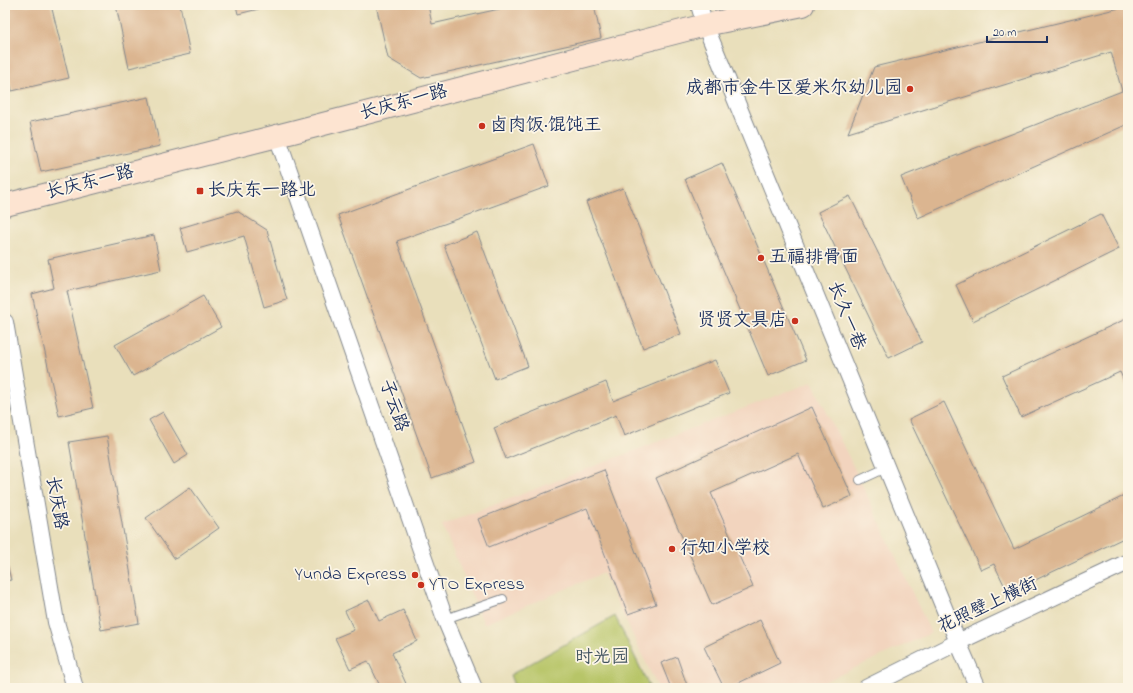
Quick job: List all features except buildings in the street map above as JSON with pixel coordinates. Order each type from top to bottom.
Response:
[{"type":"main road","name":"长庆东一路","points":[[5,205],[277,136],[702,15],[803,5]]},
{"type":"street","name":"长久一巷","points":[[702,15],[886,468],[978,688]]},
{"type":"street","name":"子云路","points":[[277,136],[445,619],[474,688]]},
{"type":"street","name":"长庆路","points":[[5,322],[56,622],[74,688]]},
{"type":"street","name":"花照壁上横街","points":[[866,688],[958,642],[1128,562]]},
{"type":"lane","points":[[860,480],[886,468]]},
{"type":"lane","points":[[445,619],[503,599]]},
{"type":"shaded area","name":"行知小学校","points":[[812,382],[860,480],[931,633],[811,688],[658,688],[603,573],[484,624],[442,525]]},
{"type":"green space","name":"时光园","points":[[615,616],[650,688],[515,688],[510,675]]},
{"type":"place","name":"成都市金牛区爱米尔幼儿园","points":[[910,89]]},
{"type":"place","name":"卤肉饭·馄饨王","points":[[482,126]]},
{"type":"place","name":"长庆东一路北","points":[[200,191]]},
{"type":"place","name":"五福排骨面","points":[[761,258]]},
{"type":"place","name":"贤贤文具店","points":[[795,321]]},
{"type":"place","name":"行知小学校","points":[[672,549]]},
{"type":"place","name":"Yunda Express","points":[[415,575]]},
{"type":"place","name":"YTO Express","points":[[421,585]]}]
